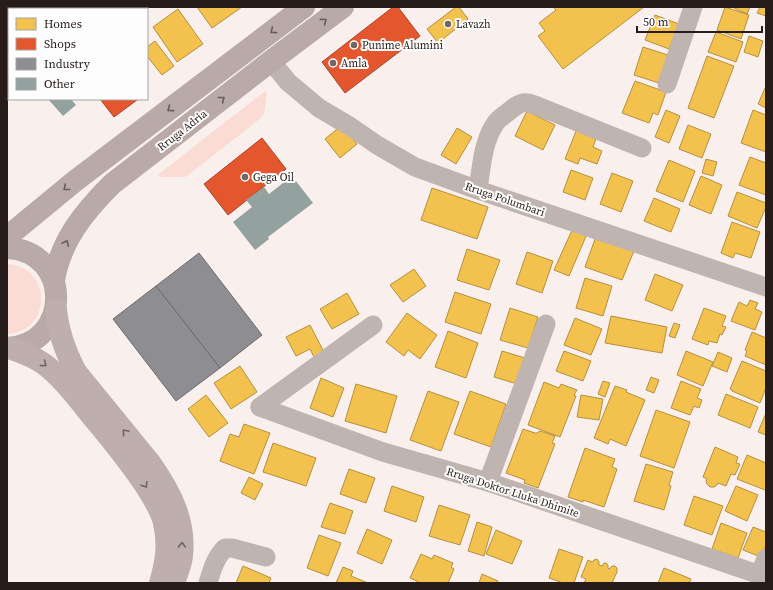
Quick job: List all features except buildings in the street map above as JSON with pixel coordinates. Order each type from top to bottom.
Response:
[{"type":"highway","points":[[56,308],[57,323],[60,334],[69,359],[76,372],[151,464],[174,504],[181,529],[182,556],[174,583]]},
{"type":"highway","points":[[8,348],[25,353],[45,365],[54,373],[77,398],[120,451],[145,485],[160,511],[164,522],[167,543],[165,565],[160,583]]},
{"type":"main road","points":[[7,237],[75,181],[304,7]]},
{"type":"main road","name":"Rruga Adria","points":[[54,280],[56,268],[70,235],[91,205],[100,196],[118,179],[343,7]]},
{"type":"main road","points":[[7,248],[23,250],[36,257],[46,267],[54,280],[57,294],[56,308],[50,322],[41,334],[23,345],[8,348]]},
{"type":"street","points":[[667,84],[693,7]]},
{"type":"street","name":"Rruga Polumbari","points":[[271,62],[288,82],[319,108],[414,167],[766,287]]},
{"type":"street","points":[[478,190],[486,146],[492,129],[497,122],[519,103],[527,102],[534,104],[642,148]]},
{"type":"street","points":[[488,482],[546,324]]},
{"type":"street","name":"Rruga Doktor Lluka Dhimite","points":[[373,325],[260,407],[383,452],[488,482],[764,570]]},
{"type":"street","points":[[208,583],[216,560],[225,548],[232,548],[266,556]]},
{"type":"shaded area","points":[[41,7],[83,7],[82,8],[40,8]]},
{"type":"shaded area","points":[[265,91],[267,94],[264,113],[261,118],[187,176],[158,176],[159,174]]},
{"type":"shaded area","points":[[7,264],[23,268],[33,276],[39,288],[41,300],[39,312],[32,323],[21,331],[7,334]]},
{"type":"place","name":"Lavazh","points":[[448,24]]},
{"type":"place","name":"Punime Alumini","points":[[354,45]]},
{"type":"place","name":"Amla","points":[[333,63]]},
{"type":"place","name":"Gega Oil","points":[[245,177]]}]
